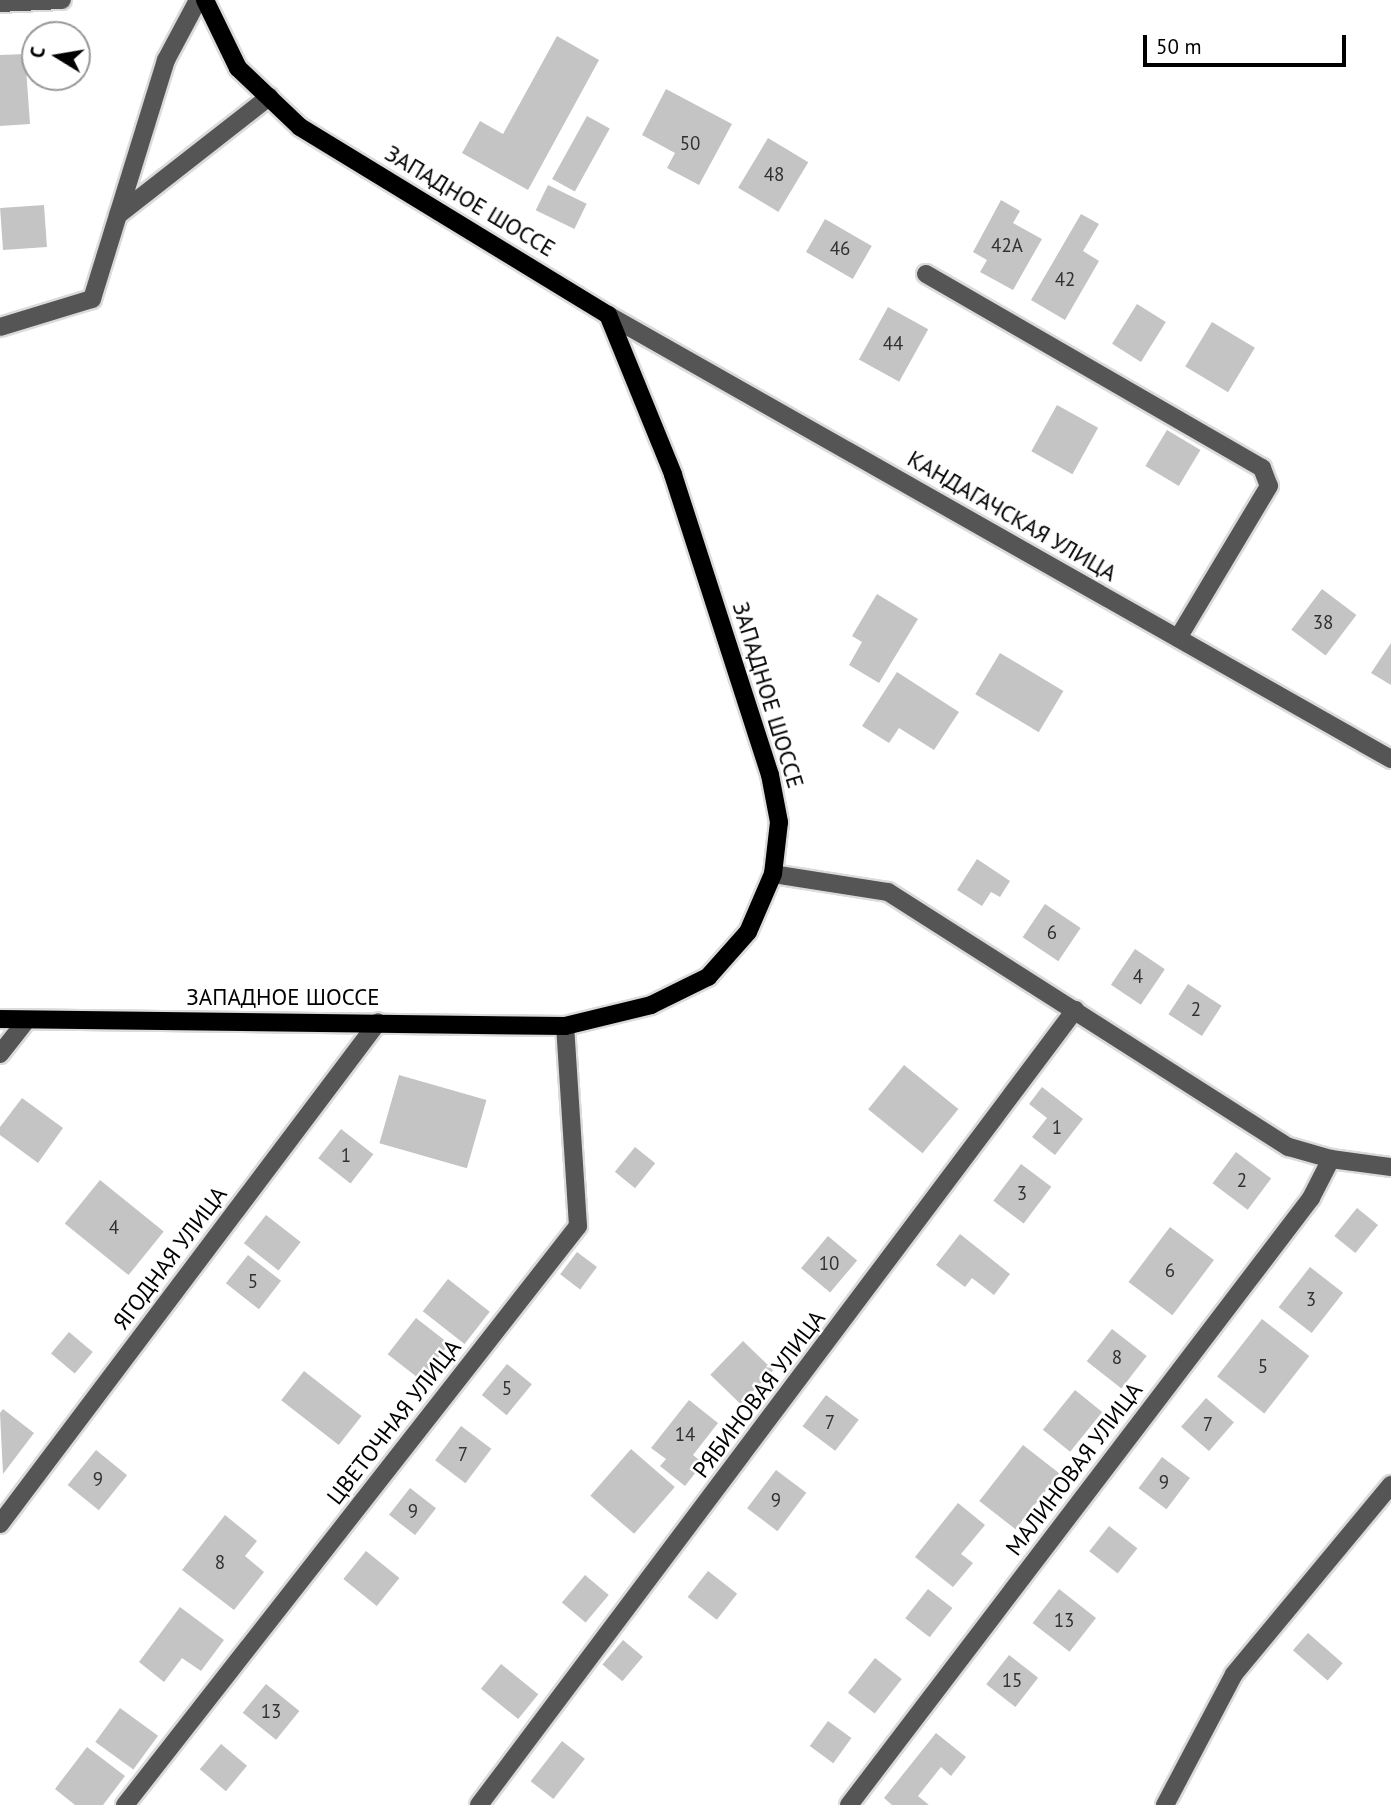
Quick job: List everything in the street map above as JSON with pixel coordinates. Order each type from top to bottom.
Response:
[{"type":"main road","name":"ЗАПАДНОЕ ШОССЕ","points":[[0,1019],[565,1026],[651,1005],[708,977],[748,932],[773,874],[779,822],[770,775],[673,474],[608,315],[300,127],[238,68],[205,0]]},
{"type":"street","points":[[0,3],[62,0]]},
{"type":"street","points":[[0,327],[92,299],[166,60],[198,0]]},
{"type":"street","points":[[118,215],[269,97]]},
{"type":"street","points":[[926,274],[1262,468],[1269,486],[1178,638]]},
{"type":"street","name":"КАНДАГАЧСКАЯ УЛИЦА","points":[[608,315],[1391,759]]},
{"type":"street","points":[[773,874],[888,892],[1289,1147],[1331,1159],[1391,1167]]},
{"type":"street","name":"РЯБИНОВАЯ УЛИЦА","points":[[480,1805],[1074,1010]]},
{"type":"street","points":[[0,1054],[26,1021]]},
{"type":"street","name":"ЯГОДНАЯ УЛИЦА","points":[[0,1524],[378,1022]]},
{"type":"street","name":"ЦВЕТОЧНАЯ УЛИЦА","points":[[125,1805],[578,1226],[565,1026]]},
{"type":"street","name":"МАЛИНОВАЯ УЛИЦА","points":[[849,1805],[1311,1198],[1331,1159]]},
{"type":"street","points":[[1165,1805],[1234,1674],[1391,1485]]},
{"type":"building","points":[[557,36],[599,60],[528,190],[462,153],[480,121],[503,134]]},
{"type":"building","points":[[21,54],[21,91],[28,91],[30,124],[0,126],[0,55]]},
{"type":"building","points":[[666,89],[732,124],[699,185],[667,168],[675,153],[642,135]]},
{"type":"building","points":[[587,116],[610,129],[575,192],[552,179]]},
{"type":"building","points":[[768,138],[808,162],[778,212],[738,188]]},
{"type":"building","points":[[548,185],[587,204],[574,229],[536,210]]},
{"type":"building","points":[[1001,200],[1020,211],[1013,223],[1042,239],[1013,290],[980,272],[987,260],[973,252]]},
{"type":"building","points":[[44,205],[47,247],[3,250],[0,208]]},
{"type":"building","points":[[1081,214],[1099,224],[1083,251],[1099,261],[1065,320],[1031,300]]},
{"type":"building","points":[[825,219],[872,246],[853,279],[806,252]]},
{"type":"building","points":[[1137,304],[1166,322],[1141,362],[1112,344]]},
{"type":"building","points":[[888,307],[928,329],[899,382],[859,359]]},
{"type":"building","points":[[1212,322],[1255,348],[1228,392],[1185,367]]},
{"type":"building","points":[[1057,405],[1098,428],[1072,474],[1031,451]]},
{"type":"building","points":[[1167,430],[1200,450],[1179,486],[1145,466]]},
{"type":"building","points":[[1322,589],[1356,615],[1326,656],[1291,630]]},
{"type":"building","points":[[877,594],[918,619],[879,683],[849,665],[862,642],[852,636]]},
{"type":"building","points":[[1391,643],[1391,685],[1371,673]]},
{"type":"building","points":[[1000,653],[1063,691],[1039,732],[975,694]]},
{"type":"building","points":[[897,672],[959,712],[934,750],[899,728],[889,743],[862,726]]},
{"type":"building","points":[[977,859],[1010,881],[1000,897],[991,892],[982,906],[957,890]]},
{"type":"building","points":[[1045,904],[1081,928],[1058,961],[1023,937]]},
{"type":"building","points":[[1135,949],[1165,969],[1141,1005],[1111,985]]},
{"type":"building","points":[[1188,984],[1222,1006],[1202,1036],[1168,1014]]},
{"type":"building","points":[[904,1065],[958,1109],[923,1153],[868,1109]]},
{"type":"building","points":[[399,1075],[486,1100],[467,1168],[379,1143]]},
{"type":"building","points":[[1042,1087],[1083,1119],[1055,1155],[1032,1137],[1047,1118],[1029,1104]]},
{"type":"building","points":[[22,1098],[63,1128],[38,1163],[0,1135],[0,1127]]},
{"type":"building","points":[[341,1129],[373,1154],[351,1183],[318,1158]]},
{"type":"building","points":[[635,1147],[655,1163],[635,1188],[615,1172]]},
{"type":"building","points":[[1236,1152],[1271,1178],[1248,1210],[1213,1183]]},
{"type":"building","points":[[1021,1164],[1051,1187],[1024,1224],[993,1201]]},
{"type":"building","points":[[100,1180],[164,1232],[128,1275],[65,1224]]},
{"type":"building","points":[[1357,1208],[1378,1225],[1355,1253],[1334,1236]]},
{"type":"building","points":[[266,1215],[301,1242],[279,1270],[244,1243]]},
{"type":"building","points":[[1170,1227],[1214,1260],[1172,1315],[1128,1282]]},
{"type":"building","points":[[960,1234],[1010,1274],[994,1295],[972,1278],[965,1287],[936,1265]]},
{"type":"building","points":[[828,1236],[857,1260],[830,1293],[801,1268]]},
{"type":"building","points":[[577,1252],[597,1267],[580,1289],[560,1274]]},
{"type":"building","points":[[248,1255],[281,1281],[259,1309],[226,1283]]},
{"type":"building","points":[[1310,1267],[1343,1293],[1312,1333],[1279,1307]]},
{"type":"building","points":[[448,1279],[490,1312],[465,1344],[423,1311]]},
{"type":"building","points":[[416,1318],[449,1344],[421,1380],[388,1354]]},
{"type":"building","points":[[1262,1319],[1309,1356],[1264,1413],[1217,1377]]},
{"type":"building","points":[[1112,1329],[1147,1356],[1121,1388],[1087,1361]]},
{"type":"building","points":[[69,1332],[93,1352],[75,1373],[51,1353]]},
{"type":"building","points":[[743,1341],[773,1370],[741,1404],[710,1375]]},
{"type":"building","points":[[507,1364],[532,1384],[507,1415],[482,1395]]},
{"type":"building","points":[[304,1371],[362,1416],[339,1445],[281,1400]]},
{"type":"building","points":[[1075,1390],[1102,1412],[1070,1452],[1043,1430]]},
{"type":"building","points":[[826,1395],[859,1420],[835,1451],[803,1426]]},
{"type":"building","points":[[1206,1398],[1234,1422],[1209,1451],[1181,1427]]},
{"type":"building","points":[[689,1400],[718,1423],[693,1455],[703,1463],[685,1486],[660,1466],[666,1459],[651,1448]]},
{"type":"building","points":[[3,1409],[34,1433],[3,1474],[0,1413]]},
{"type":"building","points":[[461,1426],[491,1449],[465,1483],[435,1460]]},
{"type":"building","points":[[1023,1445],[1059,1473],[1016,1529],[979,1501]]},
{"type":"building","points":[[631,1449],[675,1487],[634,1534],[590,1496]]},
{"type":"building","points":[[96,1450],[127,1475],[99,1510],[68,1485]]},
{"type":"building","points":[[1162,1457],[1190,1478],[1166,1509],[1139,1488]]},
{"type":"building","points":[[776,1470],[806,1493],[777,1531],[747,1508]]},
{"type":"building","points":[[410,1488],[436,1508],[415,1535],[389,1515]]},
{"type":"building","points":[[958,1503],[985,1525],[961,1554],[973,1563],[953,1587],[915,1557]]},
{"type":"building","points":[[225,1515],[257,1541],[245,1556],[264,1572],[234,1610],[182,1570]]},
{"type":"building","points":[[1109,1526],[1137,1548],[1118,1573],[1089,1551]]},
{"type":"building","points":[[366,1551],[399,1578],[377,1606],[343,1579]]},
{"type":"building","points":[[708,1571],[737,1594],[717,1620],[688,1597]]},
{"type":"building","points":[[585,1575],[609,1595],[586,1623],[562,1603]]},
{"type":"building","points":[[928,1589],[952,1608],[930,1637],[905,1618]]},
{"type":"building","points":[[1059,1589],[1096,1618],[1070,1652],[1033,1623]]},
{"type":"building","points":[[180,1607],[224,1640],[201,1671],[182,1658],[164,1682],[139,1662]]},
{"type":"building","points":[[1308,1633],[1343,1663],[1328,1681],[1293,1650]]},
{"type":"building","points":[[623,1640],[643,1657],[622,1681],[602,1665]]},
{"type":"building","points":[[1009,1655],[1038,1678],[1015,1707],[986,1684]]},
{"type":"building","points":[[875,1658],[902,1679],[875,1714],[848,1693]]},
{"type":"building","points":[[501,1664],[538,1694],[518,1719],[481,1689]]},
{"type":"building","points":[[266,1684],[299,1711],[276,1740],[243,1713]]},
{"type":"building","points":[[120,1708],[158,1736],[133,1770],[95,1742]]},
{"type":"building","points":[[828,1721],[851,1738],[833,1763],[810,1746]]},
{"type":"building","points":[[936,1733],[966,1757],[951,1776],[941,1767],[918,1796],[929,1805],[892,1805],[884,1798]]},
{"type":"building","points":[[562,1741],[585,1759],[553,1799],[531,1781]]},
{"type":"building","points":[[221,1744],[247,1766],[226,1791],[200,1769]]},
{"type":"building","points":[[87,1747],[125,1776],[103,1805],[75,1805],[55,1789]]}]
